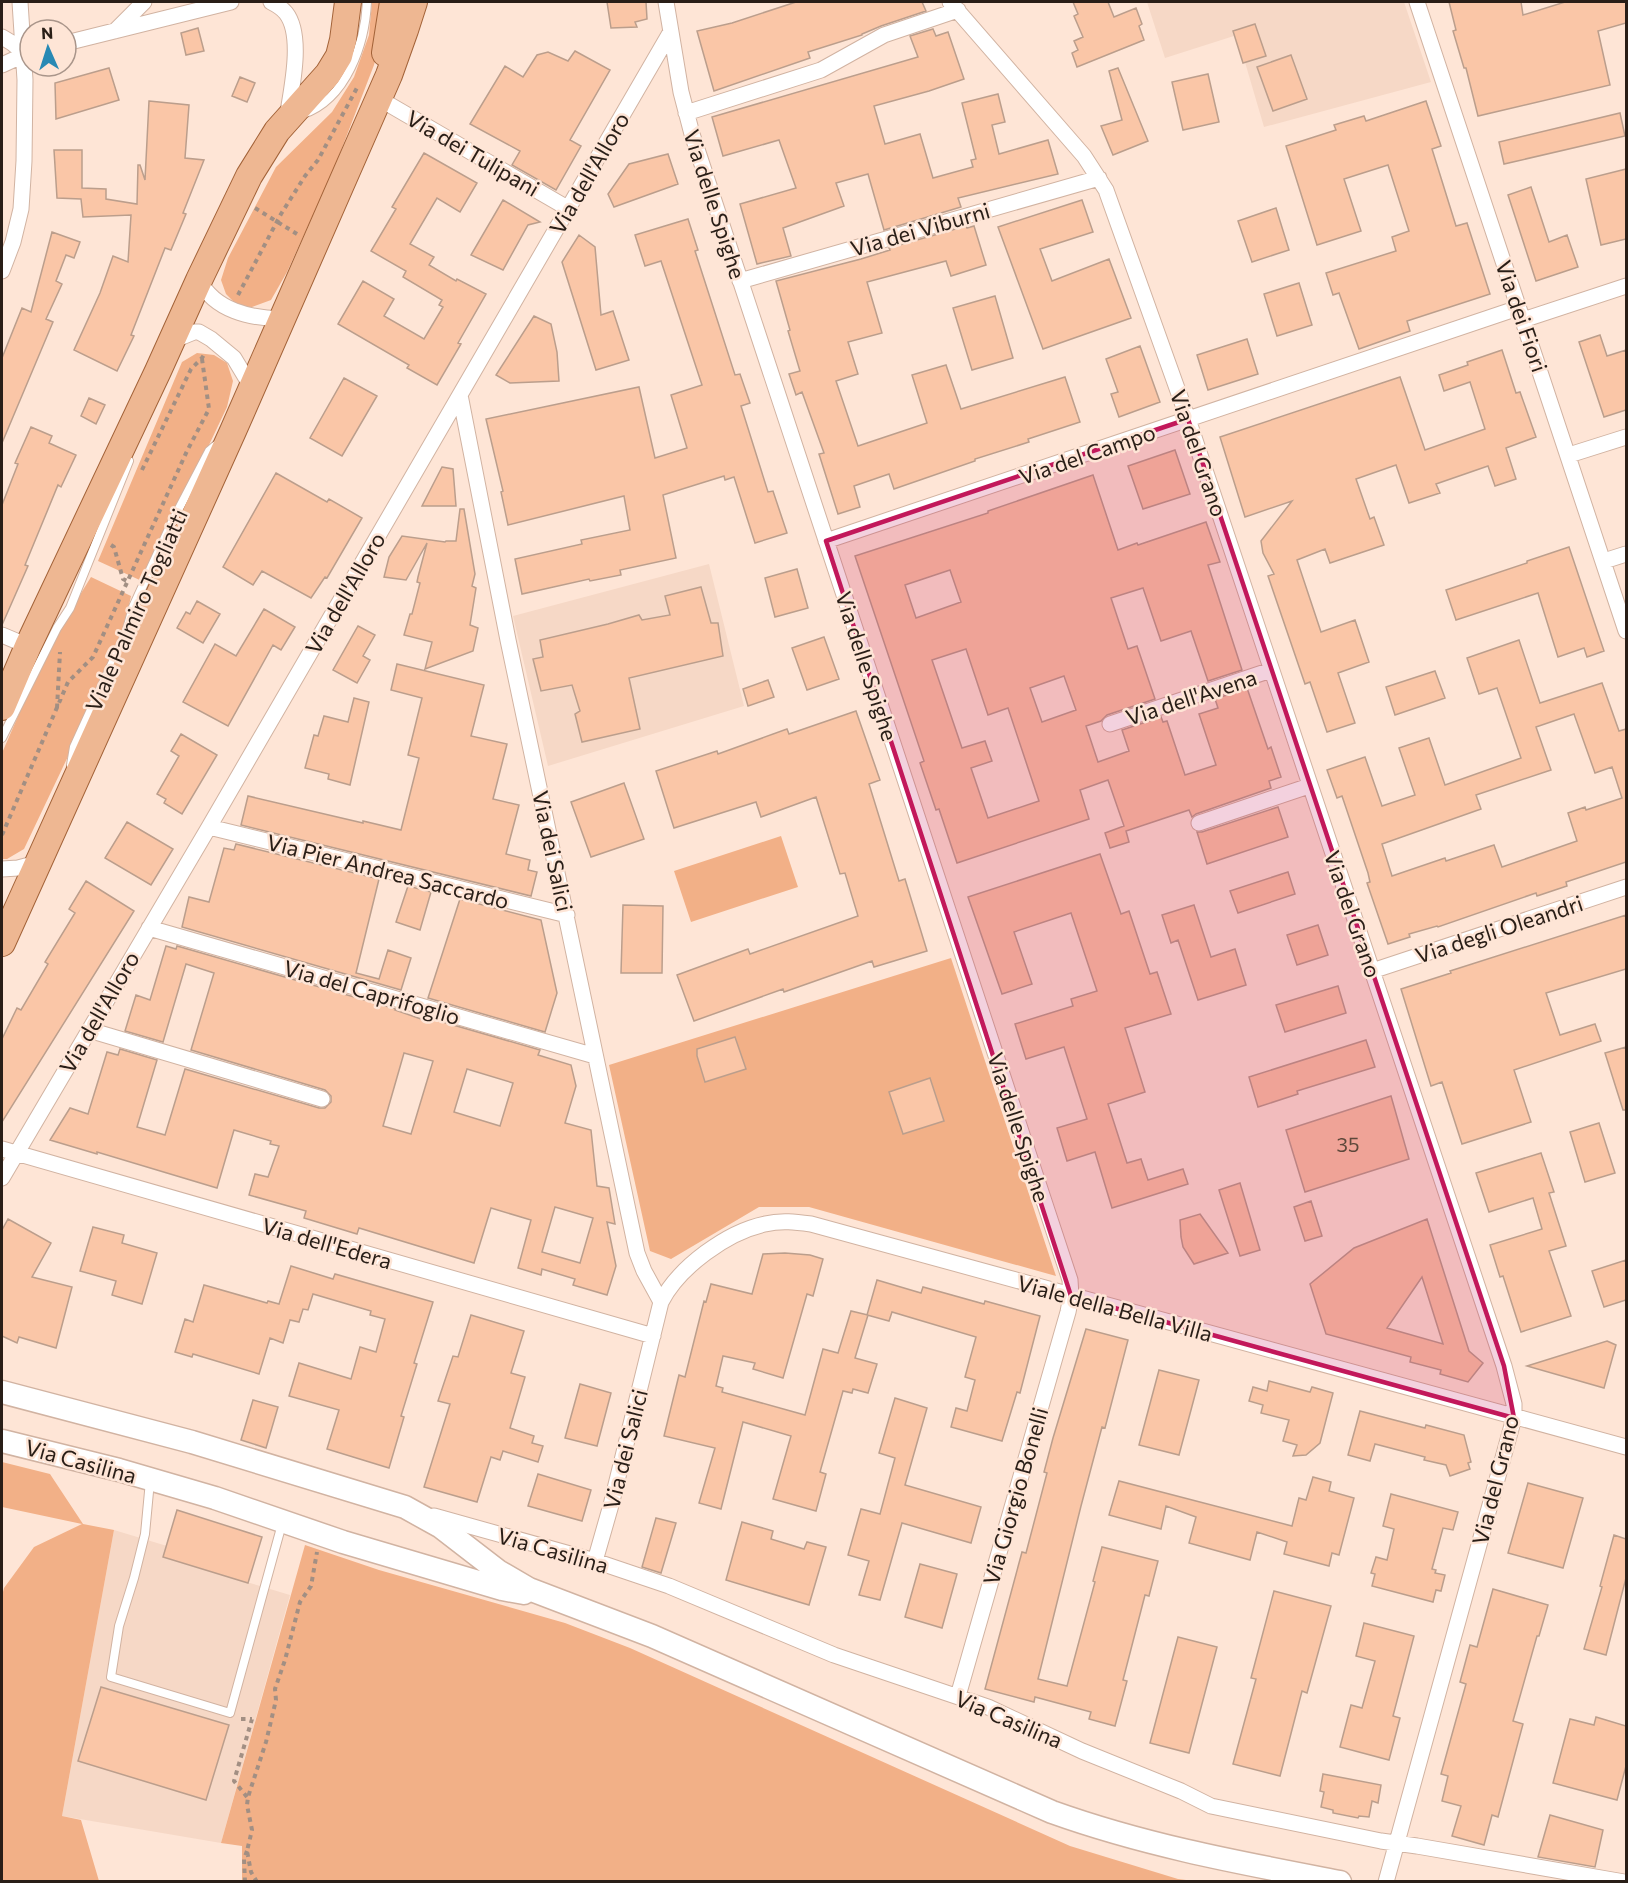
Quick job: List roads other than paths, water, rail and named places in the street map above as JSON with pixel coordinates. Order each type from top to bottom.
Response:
[{"type":"main road","points":[[2,707],[28,646],[249,176],[306,89],[320,62],[329,28],[331,2]]},
{"type":"main road","points":[[287,118],[324,80],[334,65],[343,40],[348,2]]},
{"type":"main road","name":"Viale Palmiro Togliatti","points":[[378,98],[393,2]]},
{"type":"main road","name":"Viale Palmiro Togliatti","points":[[395,59],[405,2]]},
{"type":"main road","name":"Viale Palmiro Togliatti","points":[[3,932],[65,802],[252,388],[395,59],[414,2]]},
{"type":"main road","name":"Via Casilina","points":[[2,1392],[192,1442],[405,1507],[435,1523],[513,1580],[540,1595]]},
{"type":"main road","name":"Via Casilina","points":[[2,1441],[150,1479],[242,1507],[321,1535],[502,1589],[540,1595],[600,1615],[1084,1824],[1203,1856],[1340,1881]]},
{"type":"street","points":[[20,2],[22,18]]},
{"type":"street","points":[[114,32],[144,2]]},
{"type":"street","points":[[78,40],[231,2]]},
{"type":"street","points":[[271,2],[280,6],[287,14],[294,33],[294,61],[287,118]]},
{"type":"street","points":[[666,2],[670,33]]},
{"type":"street","name":"Via dei Fiori","points":[[1417,2],[1626,631]]},
{"type":"street","points":[[686,113],[813,73],[884,34],[954,6]]},
{"type":"street","name":"Via del Grano","points":[[954,6],[1084,156],[1109,197],[1188,419],[1504,1366],[1514,1404],[1514,1418],[1386,1881]]},
{"type":"street","name":"Via delle Spighe","points":[[670,33],[686,113],[1070,1280],[1071,1296]]},
{"type":"street","name":"Via dell'Alloro","points":[[2,1179],[9,1151],[89,1030],[670,33]]},
{"type":"street","points":[[2,37],[18,47]]},
{"type":"street","points":[[2,64],[18,56]]},
{"type":"street","points":[[2,271],[13,242],[21,209],[27,78]]},
{"type":"street","name":"Via dei Tulipani","points":[[378,98],[569,208]]},
{"type":"street","name":"Via dei Viburni","points":[[740,281],[1099,178]]},
{"type":"street","points":[[199,280],[207,293],[235,311],[252,317],[282,319]]},
{"type":"street","name":"Via del Campo","points":[[826,542],[1188,419],[1520,314],[1626,286]]},
{"type":"street","points":[[172,341],[195,332],[211,339],[234,358],[252,388]]},
{"type":"street","name":"Via dei Salici","points":[[460,395],[508,640],[637,1253],[661,1302]]},
{"type":"street","points":[[1569,455],[1626,437]]},
{"type":"street","points":[[1604,561],[1626,554]]},
{"type":"street","points":[[2,635],[28,646]]},
{"type":"street","name":"Via dell'Avena","points":[[1110,724],[1271,670]]},
{"type":"street","points":[[1199,823],[1309,786]]},
{"type":"street","name":"Via Pier Andrea Saccardo","points":[[209,827],[567,915]]},
{"type":"street","points":[[2,869],[37,863]]},
{"type":"street","name":"Via degli Oleandri","points":[[1372,971],[1626,887]]},
{"type":"street","name":"Via del Caprifoglio","points":[[149,928],[595,1056]]},
{"type":"street","points":[[89,1030],[322,1099]]},
{"type":"street","name":"Via dell'Edera","points":[[9,1151],[653,1336]]},
{"type":"street","name":"Viale della Bella Villa","points":[[653,1336],[661,1302],[671,1286],[680,1275],[726,1240],[745,1229],[766,1223],[812,1224],[1626,1448]]},
{"type":"street","name":"Via Giorgio Bonelli","points":[[957,1696],[1071,1296]]},
{"type":"street","name":"Via dei Salici","points":[[595,1561],[653,1336]]},
{"type":"street","name":"Via Casilina","points":[[405,1507],[595,1561],[669,1586],[845,1659],[996,1710],[1082,1751],[1182,1791],[1211,1806],[1397,1843],[1624,1881]]},
{"type":"lane","points":[[287,118],[312,111],[325,102],[340,85],[361,39],[367,2]]},
{"type":"lane","points":[[148,412],[158,371]]},
{"type":"lane","points":[[2,738],[69,608],[133,451]]},
{"type":"lane","points":[[150,1479],[145,1534],[119,1626],[111,1677],[230,1713],[283,1521]]}]
